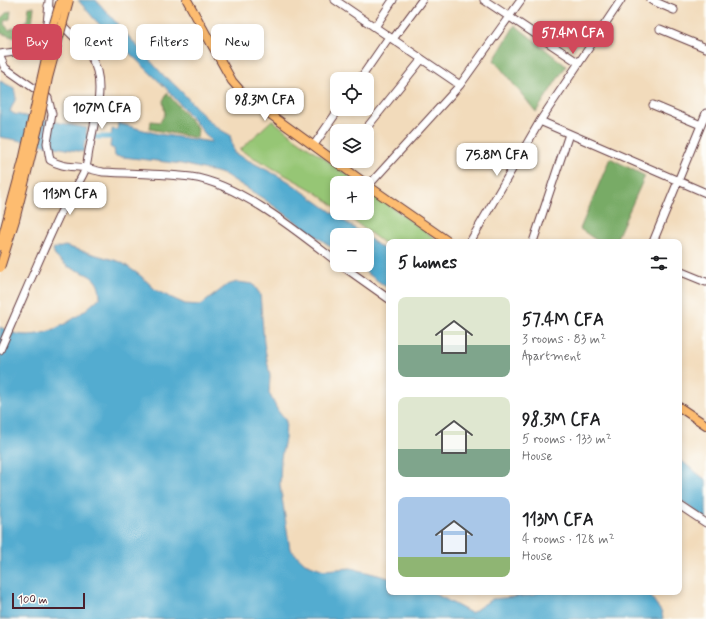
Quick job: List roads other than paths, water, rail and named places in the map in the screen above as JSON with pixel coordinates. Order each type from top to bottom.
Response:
[{"type":"main road","points":[[0,246],[23,161],[51,34],[61,0]]},
{"type":"main road","points":[[0,268],[15,220],[38,128],[48,78],[69,0]]},
{"type":"main road","points":[[182,0],[204,28]]},
{"type":"main road","points":[[187,0],[204,28],[232,81],[242,92],[330,155]]},
{"type":"main road","points":[[347,168],[357,176]]},
{"type":"main road","points":[[374,189],[445,239]]},
{"type":"main road","points":[[682,409],[706,426]]},
{"type":"street","points":[[335,0],[460,85]]},
{"type":"street","points":[[375,27],[393,0]]},
{"type":"street","points":[[365,72],[422,0]]},
{"type":"street","points":[[484,0],[579,62]]},
{"type":"street","points":[[374,177],[460,85],[521,0]]},
{"type":"street","points":[[472,239],[540,121],[621,0]]},
{"type":"street","points":[[651,0],[674,10]]},
{"type":"street","points":[[48,3],[48,19],[41,42],[33,48],[0,55],[5,68],[48,98],[52,114],[47,143],[50,160],[58,165],[86,168],[101,172],[140,172],[192,177],[216,183],[238,192],[330,257]]},
{"type":"street","points":[[0,350],[65,203],[83,176],[86,168],[96,111],[99,82],[96,70],[80,42],[54,16],[48,3]]},
{"type":"street","points":[[660,29],[706,48]]},
{"type":"street","points":[[370,124],[422,59]]},
{"type":"street","points":[[654,105],[701,125]]},
{"type":"street","points":[[655,239],[706,113]]},
{"type":"street","points":[[314,145],[334,116]]},
{"type":"street","points":[[540,121],[706,193]]},
{"type":"street","points":[[534,239],[569,134]]},
{"type":"street","points":[[351,272],[386,297]]},
{"type":"street","points":[[682,272],[706,282]]},
{"type":"street","points":[[682,507],[706,523]]},
{"type":"water","points":[[78,0],[96,0],[117,24],[99,24]]},
{"type":"water","points":[[128,36],[136,45],[136,59],[128,52]]},
{"type":"water","points":[[137,60],[150,60],[204,116],[220,130],[230,135],[234,153],[288,181],[330,211],[330,220],[343,220],[354,228],[330,228],[330,246],[264,199],[224,174],[182,164],[115,156],[114,149],[110,147],[112,129],[117,130],[118,123],[158,134],[212,142],[167,89]]},
{"type":"water","points":[[0,81],[14,88],[16,98],[10,111],[14,114],[87,128],[83,152],[0,137]]},
{"type":"water","points":[[374,242],[386,251],[386,287],[366,272],[374,272]]},
{"type":"water","points":[[65,246],[121,262],[141,276],[157,291],[185,304],[201,305],[227,285],[237,282],[253,284],[260,294],[264,343],[270,376],[269,393],[278,411],[286,421],[285,439],[281,458],[280,485],[290,549],[305,563],[324,570],[351,568],[386,577],[386,595],[438,595],[471,613],[492,599],[533,595],[650,595],[662,613],[663,619],[0,619],[0,327],[15,333],[29,335],[40,334],[73,319],[100,297],[99,289],[94,279],[67,266],[55,256],[53,249]]},
{"type":"water","points":[[682,461],[706,480],[706,519],[682,501]]},
{"type":"waterway","points":[[79,134],[86,137],[117,137]]}]
